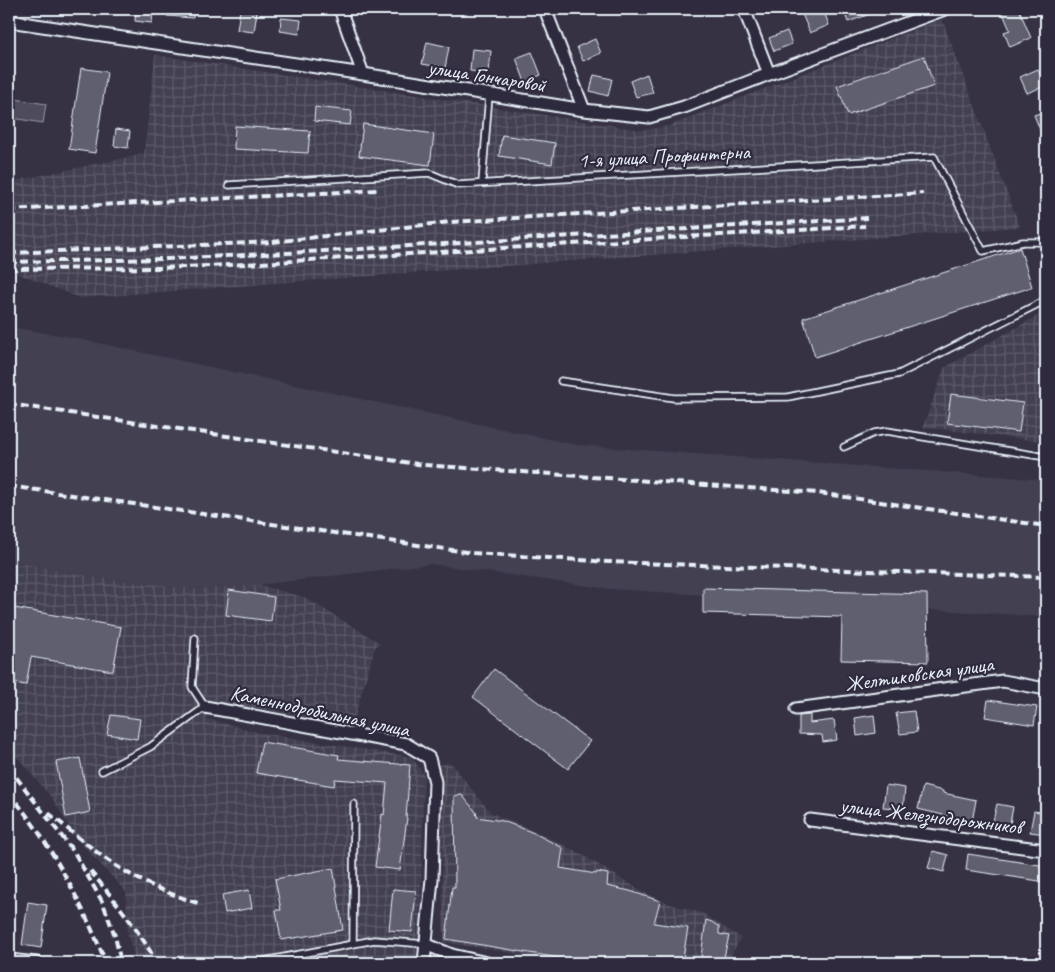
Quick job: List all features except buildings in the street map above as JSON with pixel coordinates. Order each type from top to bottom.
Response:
[{"type":"street","points":[[340,9],[363,74]]},
{"type":"street","points":[[545,9],[584,110]]},
{"type":"street","points":[[744,9],[769,74]]},
{"type":"street","name":"улица Гончаровой","points":[[9,22],[363,74],[584,110],[649,116],[684,107],[943,9]]},
{"type":"street","name":"Желтиковская улица","points":[[796,709],[1003,681],[1046,689]]},
{"type":"street","name":"Каменнодробильная улица","points":[[205,707],[406,744],[429,758],[435,782],[432,879],[424,963]]},
{"type":"street","name":"улица Железнодорожников","points":[[810,820],[1046,850]]},
{"type":"street","points":[[425,944],[452,955],[487,963]]},
{"type":"street","points":[[9,960],[37,963]]},
{"type":"lane","points":[[482,183],[489,95]]},
{"type":"lane","name":"1-я улица Профинтерна","points":[[229,185],[429,173],[458,186],[482,183],[934,157],[983,251],[1023,242],[1046,242]]},
{"type":"lane","points":[[561,381],[674,398],[788,397],[899,374],[1046,300]]},
{"type":"lane","points":[[844,447],[874,433],[887,431],[1046,456]]},
{"type":"lane","points":[[102,771],[150,748],[205,707],[192,686],[195,638]]},
{"type":"lane","points":[[353,944],[354,804]]},
{"type":"lane","points":[[260,963],[374,940],[425,944]]},
{"type":"shaded area","points":[[942,19],[1020,227],[80,298],[9,270],[9,182],[144,154],[155,55],[641,130],[669,126]]},
{"type":"shaded area","points":[[15,99],[46,104],[43,123],[12,118]]},
{"type":"shaded area","points":[[1046,311],[1046,442],[923,427],[944,368]]},
{"type":"shaded area","points":[[9,327],[65,336],[577,445],[1046,480],[1046,617],[610,589],[430,564],[259,585],[195,589],[93,577],[9,561]]},
{"type":"shaded area","points":[[9,561],[93,577],[195,589],[259,585],[304,597],[380,643],[375,647],[353,723],[211,702],[207,719],[261,733],[411,757],[424,774],[418,963],[136,963],[128,936],[126,892],[78,840],[52,798],[9,748]]},
{"type":"shaded area","points":[[451,763],[491,813],[539,833],[581,854],[643,892],[673,905],[702,913],[741,938],[730,957],[732,963],[572,963],[444,942],[439,765]]},
{"type":"railway","points":[[9,210],[378,190]]},
{"type":"railway","points":[[9,253],[272,242],[450,222],[923,193]]},
{"type":"railway","points":[[9,262],[167,259],[345,250],[867,218]]},
{"type":"railway","points":[[9,269],[161,268],[229,265],[865,226]]},
{"type":"railway","points":[[9,404],[424,465],[818,493],[1046,526]]},
{"type":"railway","points":[[9,486],[473,553],[609,562],[1046,577]]},
{"type":"railway","points":[[9,768],[74,852],[103,903],[115,936],[121,963]]},
{"type":"railway","points":[[9,793],[38,832],[64,874],[87,918],[106,963]]},
{"type":"railway","points":[[48,813],[100,855],[126,872],[168,893],[198,903]]},
{"type":"railway","points":[[90,871],[126,915],[157,963]]}]
